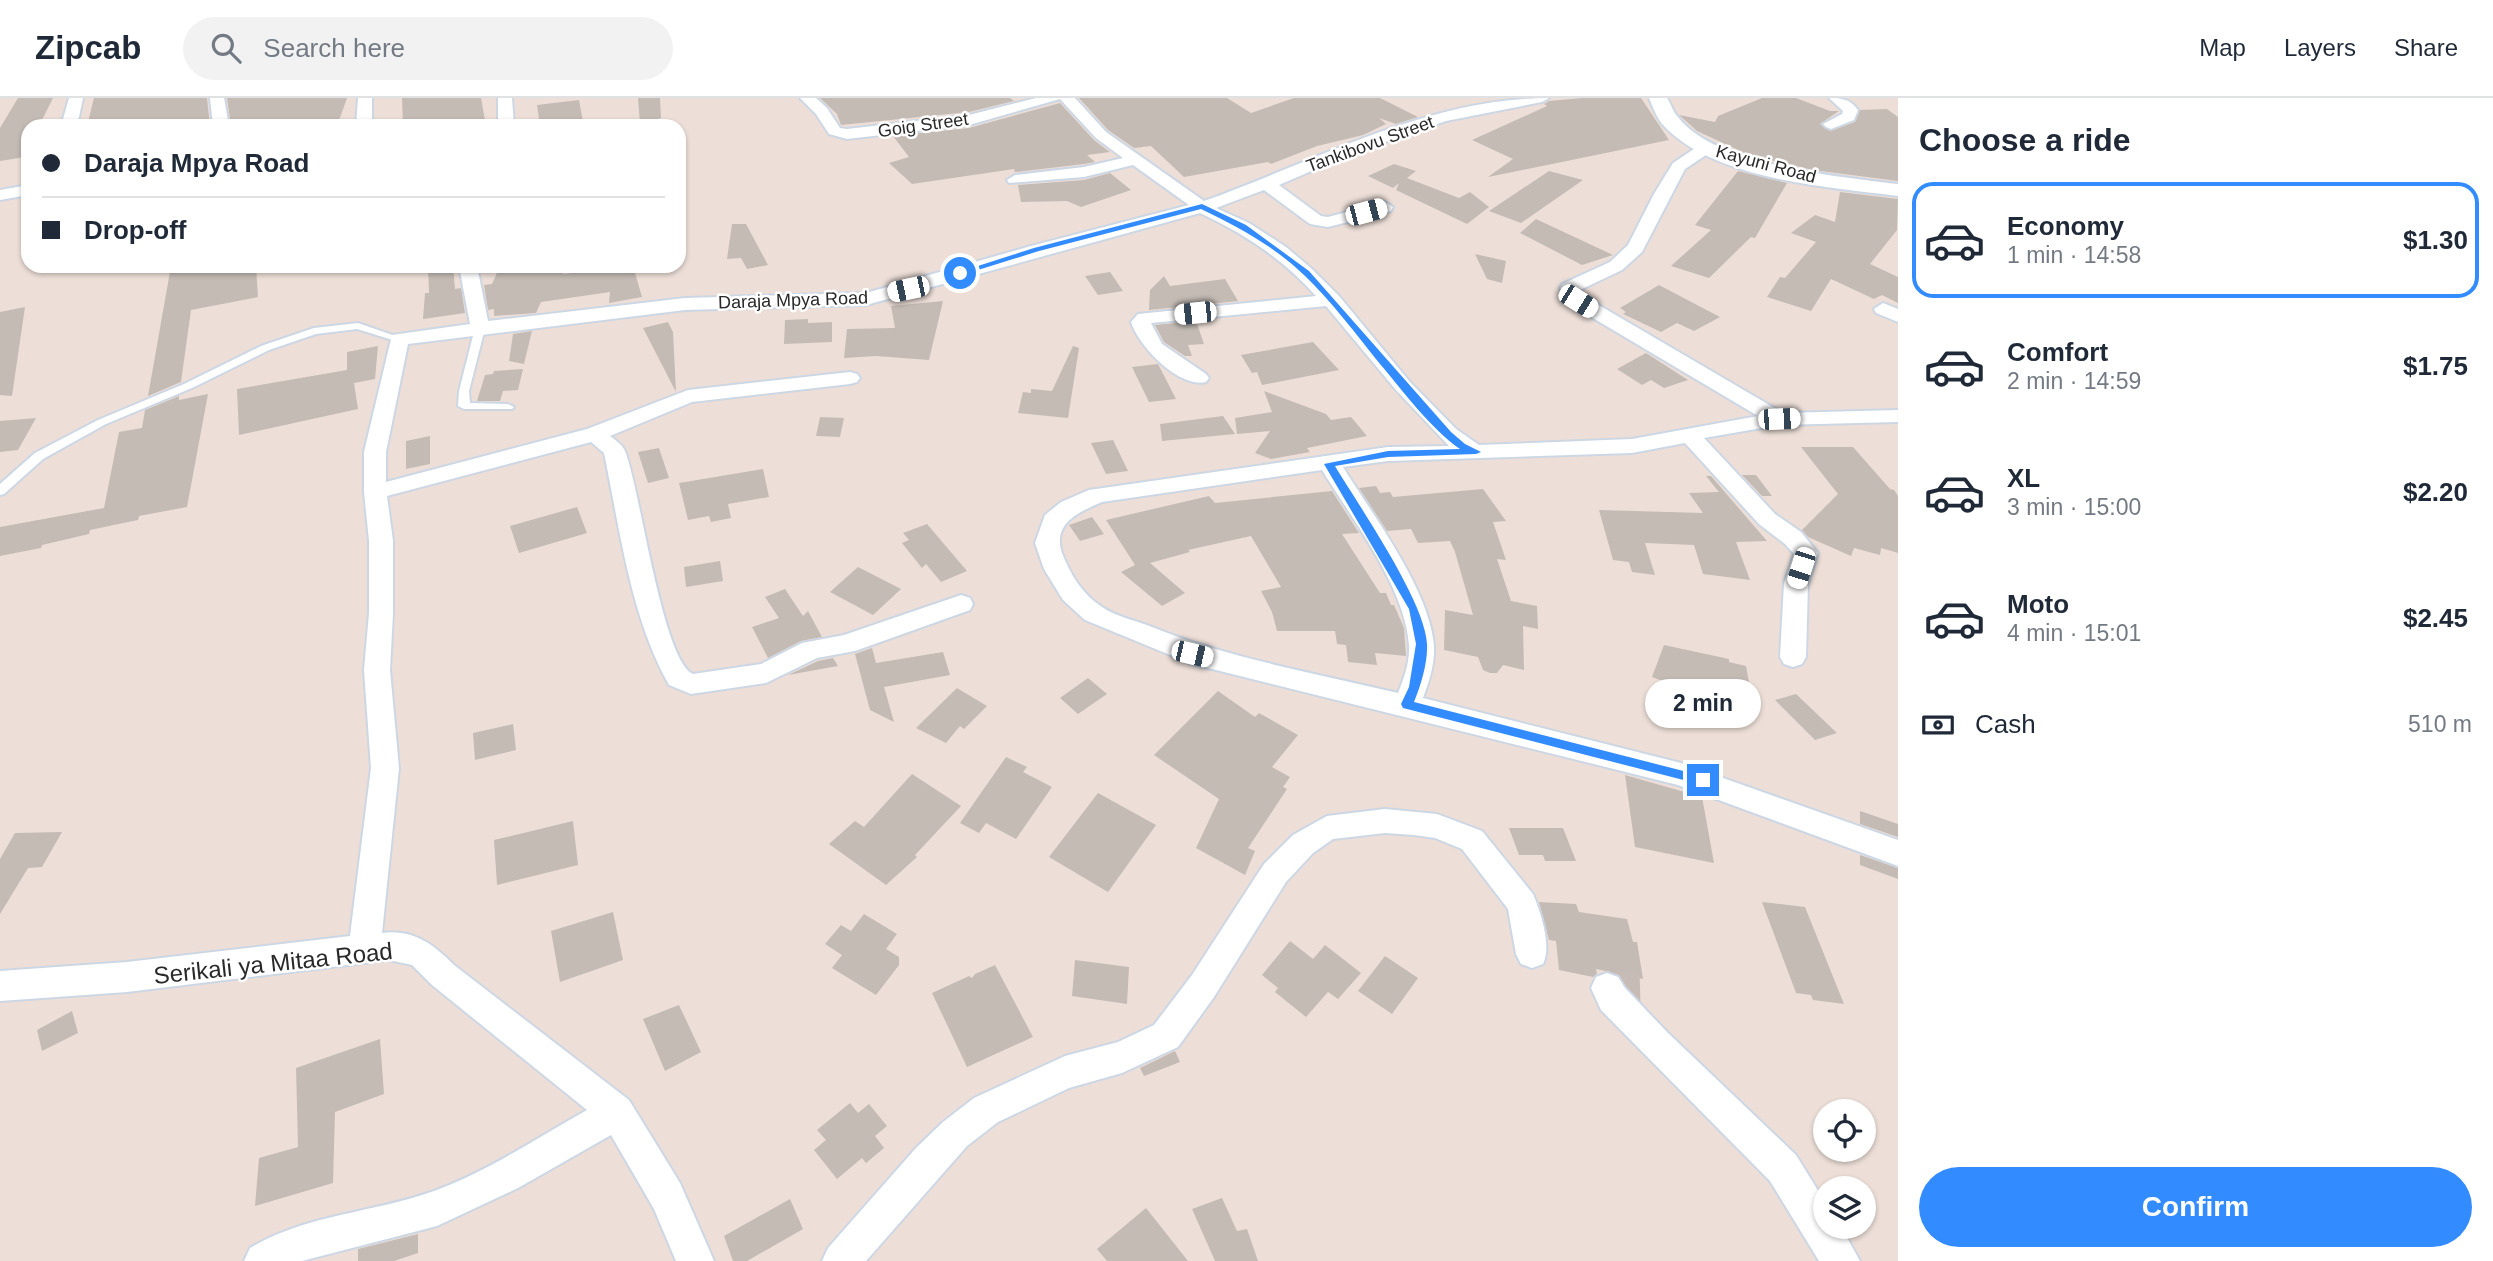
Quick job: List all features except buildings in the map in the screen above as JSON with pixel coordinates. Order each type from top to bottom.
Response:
[{"type":"street","points":[[71,119],[76,98]]},
{"type":"street","points":[[218,98],[220,119]]},
{"type":"street","points":[[364,119],[365,98]]},
{"type":"street","points":[[505,98],[506,119]]},
{"type":"street","name":"Goig Street","points":[[807,98],[822,111],[834,131],[847,134],[969,120],[1053,98]]},
{"type":"street","points":[[1067,98],[1101,135],[1135,160],[1202,207],[1243,227],[1280,251],[1306,273],[1448,434],[1462,446],[1476,452]]},
{"type":"street","points":[[1467,98],[1487,107]]},
{"type":"street","name":"Tankibovu Street","points":[[1202,207],[1402,131],[1487,107],[1542,98]]},
{"type":"street","name":"Kayuni Road","points":[[1658,98],[1664,116],[1672,126],[1706,148],[1778,171],[1898,190]]},
{"type":"street","points":[[1831,124],[1849,117],[1851,110],[1836,98]]},
{"type":"street","points":[[1706,148],[1679,166],[1636,247],[1616,266],[1569,288],[1578,301],[1779,419]]},
{"type":"street","points":[[1014,180],[1084,172],[1135,160]]},
{"type":"street","points":[[1266,184],[1292,200],[1316,220],[1328,222],[1385,207]]},
{"type":"street","points":[[0,195],[21,191]]},
{"type":"street","name":"Daraja Mpya Road","points":[[399,339],[685,304],[866,299],[1037,250],[1202,207]]},
{"type":"street","points":[[469,273],[480,328]]},
{"type":"street","points":[[1199,378],[1156,350],[1142,329],[1141,322],[1145,318],[1332,300]]},
{"type":"street","points":[[364,949],[385,768],[377,670],[381,553],[375,492],[375,452],[399,339]]},
{"type":"street","points":[[375,492],[595,434],[688,396],[850,378]]},
{"type":"street","points":[[1898,416],[1779,419],[1632,446],[1388,454],[1097,495],[1069,507],[1053,520],[1047,542],[1056,569],[1067,586],[1094,614],[1192,654],[1407,704],[1681,774],[1898,853]]},
{"type":"street","points":[[595,434],[614,450],[649,601],[663,650],[678,678],[691,684],[766,673],[811,650],[846,644],[961,604]]},
{"type":"street","points":[[1689,435],[1767,519],[1793,538],[1806,553],[1796,583],[1793,657]]},
{"type":"street","points":[[1329,464],[1414,609],[1422,644],[1415,687],[1407,704]]},
{"type":"street","points":[[841,1261],[929,1161],[955,1134],[986,1110],[1065,1073],[1122,1057],[1166,1036],[1203,986],[1275,873],[1303,844],[1327,828],[1385,821],[1414,823],[1437,826],[1472,840],[1522,904],[1532,954]]},
{"type":"street","name":"Serikali ya Mitaa Road","points":[[0,986],[127,977],[389,946],[421,953],[443,975],[617,1112]]},
{"type":"street","points":[[1607,988],[1655,1042],[1783,1168],[1840,1261]]},
{"type":"street","points":[[263,1261],[312,1241],[436,1209],[514,1170],[617,1112],[667,1196],[695,1261]]},
{"type":"lane","points":[[0,491],[39,456],[102,422],[188,386],[209,373],[265,348],[314,331],[358,326],[399,339]]},
{"type":"lane","points":[[480,328],[464,391],[464,405],[508,407]]},
{"type":"tunnel","points":[[1607,988],[1641,987]]},
{"type":"route","points":[[960,273],[1202,207],[1243,227],[1280,251],[1332,300],[1403,386],[1448,434],[1462,446],[1476,452],[1388,454],[1329,464],[1414,609],[1422,644],[1415,687],[1407,704],[1703,780]]}]
